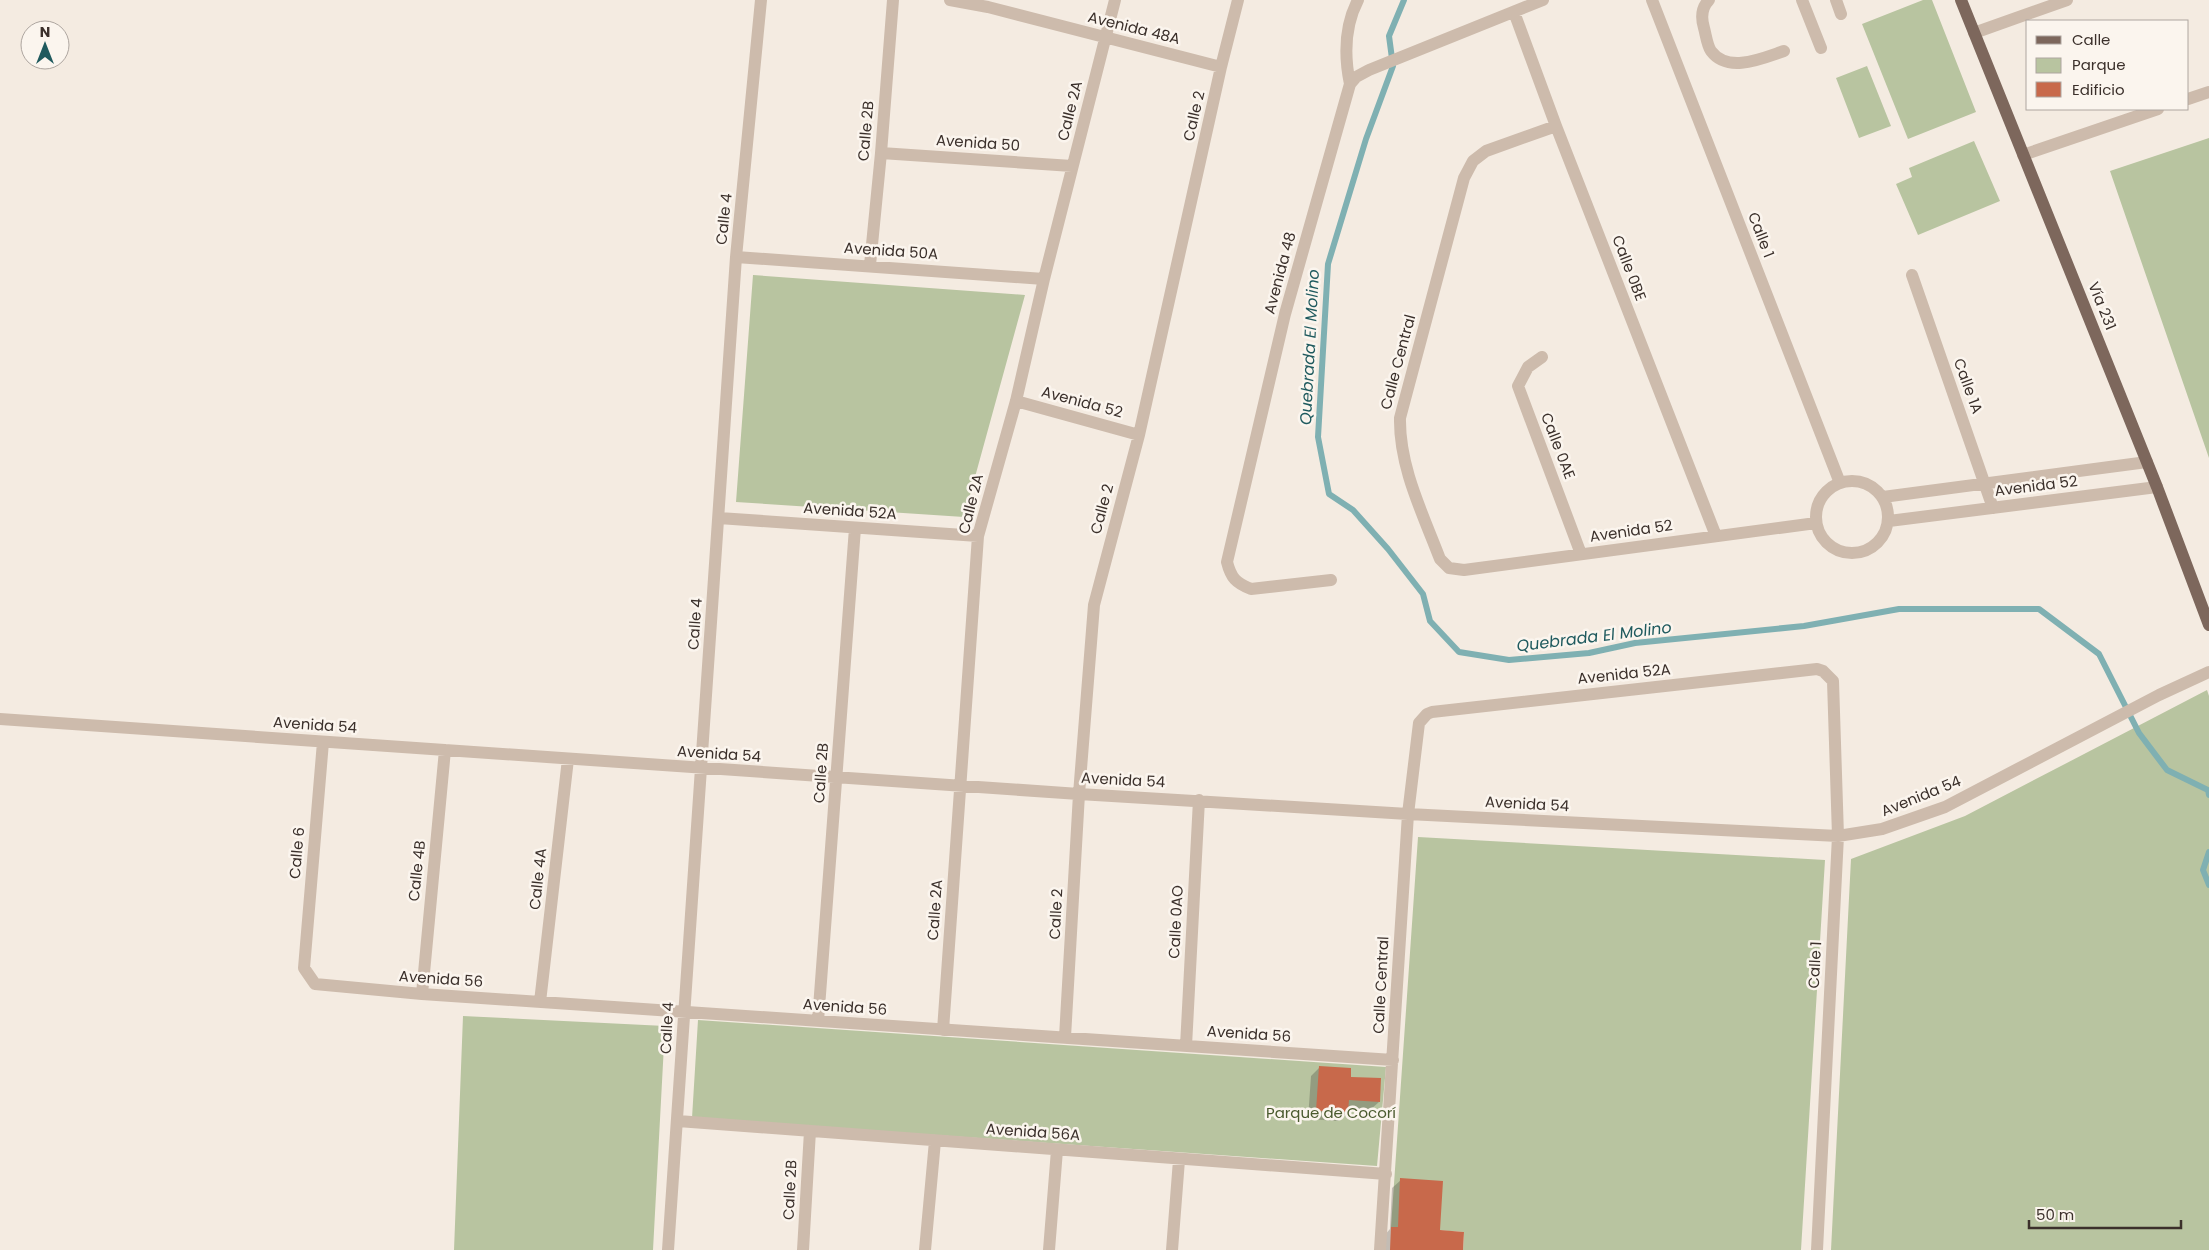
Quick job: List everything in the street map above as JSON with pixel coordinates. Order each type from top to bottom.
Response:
[{"type":"main road","name":"Vía 231","points":[[1961,0],[2157,487],[2209,625]]},
{"type":"street","name":"Calle 4","points":[[668,1250],[736,257],[761,0]]},
{"type":"street","name":"Calle 2B","points":[[870,265],[881,153],[892,0]]},
{"type":"street","name":"Avenida 48A","points":[[950,0],[989,4],[1105,38],[1221,67]]},
{"type":"street","name":"Calle 2A","points":[[943,1030],[978,536],[1016,400],[1044,279],[1115,0]]},
{"type":"street","name":"Calle 2","points":[[1065,1037],[1079,794],[1094,605],[1139,434],[1221,67],[1238,0]]},
{"type":"street","points":[[1350,84],[1346,61],[1348,23],[1358,0]]},
{"type":"street","points":[[1350,84],[1356,77],[1369,70],[1543,0]]},
{"type":"street","name":"Calle 1","points":[[1652,0],[1840,483]]},
{"type":"street","points":[[1709,0],[1704,5],[1701,18],[1711,50],[1720,60],[1733,63],[1742,62],[1784,51]]},
{"type":"street","points":[[1802,0],[1822,48]]},
{"type":"street","points":[[1836,0],[1841,14]]},
{"type":"street","points":[[1974,33],[2067,0]]},
{"type":"street","name":"Calle 0BE","points":[[1514,12],[1556,126],[1716,536]]},
{"type":"street","name":"Avenida 48","points":[[1331,580],[1251,589],[1240,585],[1230,577],[1227,562],[1285,314],[1350,84]]},
{"type":"street","points":[[2189,99],[2209,92]]},
{"type":"street","points":[[2023,155],[2155,110]]},
{"type":"street","name":"Calle Central","points":[[1449,568],[1440,559],[1403,458],[1399,439],[1400,418],[1464,178],[1474,161],[1486,151],[1556,126]]},
{"type":"street","name":"Avenida 50","points":[[881,153],[1072,166]]},
{"type":"street","name":"Avenida 50A","points":[[736,257],[870,265],[1044,279]]},
{"type":"street","name":"Calle 1A","points":[[1912,275],[1986,483],[1993,508]]},
{"type":"street","name":"Calle 0AE","points":[[1542,357],[1528,366],[1518,386],[1581,554]]},
{"type":"street","name":"Avenida 52","points":[[1016,400],[1139,434]]},
{"type":"street","name":"Avenida 52","points":[[1883,496],[2147,462]]},
{"type":"street","points":[[1850,481],[1868,484],[1883,496],[1888,508],[1889,521],[1885,534],[1877,544],[1866,551],[1854,553],[1841,551],[1830,545],[1821,536],[1816,524],[1817,507],[1826,492],[1840,483],[1850,481]]},
{"type":"street","name":"Avenida 52","points":[[1889,521],[2157,487]]},
{"type":"street","name":"Avenida 52A","points":[[719,518],[978,536]]},
{"type":"street","name":"Avenida 52","points":[[1449,568],[1464,570],[1816,524]]},
{"type":"street","name":"Calle 2B","points":[[818,1021],[855,528]]},
{"type":"street","name":"Avenida 52A","points":[[1419,723],[1427,714],[1432,712],[1818,669],[1823,671],[1833,681]]},
{"type":"street","name":"Avenida 54","points":[[0,719],[837,779],[1408,814],[1838,836],[1882,829],[1945,807],[2159,694],[2209,672]]},
{"type":"street","name":"Calle 1","points":[[1816,1250],[1838,836],[1833,681]]},
{"type":"street","name":"Calle Central","points":[[1380,1250],[1408,814],[1419,723]]},
{"type":"street","name":"Calle 6","points":[[304,968],[324,742]]},
{"type":"street","name":"Calle 4B","points":[[422,994],[445,750]]},
{"type":"street","name":"Calle 4A","points":[[540,1002],[568,759]]},
{"type":"street","name":"Calle 0AO","points":[[1186,1046],[1199,800]]},
{"type":"street","name":"Avenida 56","points":[[304,968],[315,984],[422,994],[1393,1060]]},
{"type":"street","name":"Avenida 56A","points":[[678,1121],[1178,1160],[1386,1174]]},
{"type":"street","name":"Calle 2B","points":[[803,1250],[810,1131]]},
{"type":"street","points":[[925,1250],[935,1141]]},
{"type":"street","points":[[1049,1250],[1057,1150]]},
{"type":"street","points":[[1172,1250],[1178,1160]]},
{"type":"green space","points":[[1923,0],[1932,0],[1976,112],[1908,139],[1862,24]]},
{"type":"green space","points":[[1867,66],[1891,126],[1859,138],[1836,78]]},
{"type":"green space","points":[[2209,138],[2209,458],[2110,171]]},
{"type":"green space","points":[[1974,141],[2000,201],[1918,235],[1896,184],[1912,177],[1909,168]]},
{"type":"green space","points":[[753,275],[1025,295],[964,517],[736,502]]},
{"type":"green space","points":[[2207,690],[2209,696],[2209,1250],[1831,1250],[1851,859],[1965,816]]},
{"type":"green space","points":[[1418,837],[1825,860],[1801,1250],[1463,1250],[1464,1232],[1391,1227]]},
{"type":"green space","points":[[463,1016],[665,1026],[653,1250],[454,1250]]},
{"type":"green space","name":"Parque de Cocorí","points":[[698,1020],[1386,1067],[1377,1166],[692,1118]]},
{"type":"building","points":[[1319,1066],[1351,1068],[1351,1077],[1381,1078],[1380,1102],[1349,1100],[1348,1112],[1316,1111]]},
{"type":"building","points":[[1400,1178],[1443,1181],[1440,1230],[1464,1232],[1463,1250],[1390,1250],[1391,1227],[1398,1227]]},
{"type":"waterway","name":"Quebrada El Molino","points":[[1404,0],[1389,36],[1393,66],[1366,139],[1328,264],[1318,437],[1329,494],[1353,510],[1388,549],[1423,594],[1430,621],[1459,652],[1509,660],[1589,653],[1635,643],[1804,626],[1899,609],[2039,609],[2099,654],[2139,733],[2167,770],[2208,790],[2209,795]]},
{"type":"waterway","name":"Quebrada El Molino","points":[[2209,852],[2203,870],[2209,885]]}]
